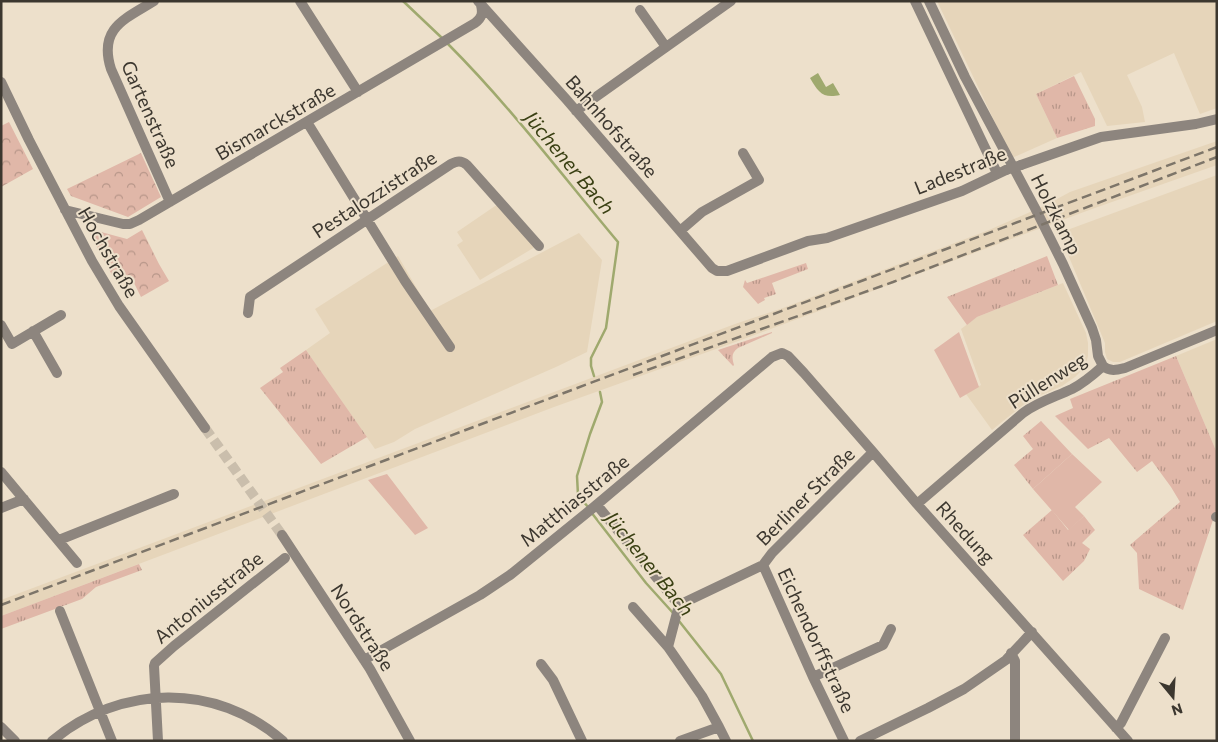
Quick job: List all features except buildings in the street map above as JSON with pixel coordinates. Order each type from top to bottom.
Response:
[{"type":"street","name":"Gartenstraße","points":[[154,1],[116,26],[109,37],[107,52],[111,69],[170,202]]},
{"type":"street","points":[[300,1],[358,92]]},
{"type":"street","points":[[576,111],[731,1]]},
{"type":"street","points":[[915,1],[1002,172]]},
{"type":"street","name":"Holzkamp","points":[[929,1],[965,77],[1063,264],[1092,328],[1098,356],[1103,366]]},
{"type":"street","name":"Bismarckstraße","points":[[65,210],[126,224],[138,220],[479,20],[482,15],[480,3]]},
{"type":"street","name":"Bahnhofstraße","points":[[480,3],[714,269],[721,272]]},
{"type":"street","points":[[640,10],[666,47]]},
{"type":"street","name":"Hochstraße","points":[[1,82],[92,261],[119,306],[205,428]]},
{"type":"street","name":"Ladestraße","points":[[721,272],[808,241],[827,238],[962,191],[1020,165],[1101,137],[1196,124],[1217,119]]},
{"type":"street","points":[[307,122],[405,281],[450,348]]},
{"type":"street","points":[[680,231],[702,212],[759,180],[743,153]]},
{"type":"street","name":"Pestalozzistraße","points":[[248,313],[250,297],[451,164],[460,161],[465,164],[539,246]]},
{"type":"street","points":[[1,325],[12,344],[61,315]]},
{"type":"street","name":"Püllenweg","points":[[917,504],[1023,413],[1078,386],[1103,366],[1107,370],[1126,368],[1217,330]]},
{"type":"street","points":[[34,331],[57,373]]},
{"type":"street","name":"Matthiasstraße","points":[[364,660],[494,586],[596,506],[772,357],[782,353],[790,358]]},
{"type":"street","name":"Rhedung","points":[[790,358],[1128,741]]},
{"type":"street","name":"Berliner Straße","points":[[763,565],[772,553],[873,452]]},
{"type":"street","points":[[1,472],[77,563]]},
{"type":"street","points":[[59,540],[174,494]]},
{"type":"street","points":[[1,508],[24,499]]},
{"type":"street","points":[[596,506],[678,606],[668,647]]},
{"type":"street","name":"Nordstraße","points":[[282,535],[376,678],[410,741]]},
{"type":"street","name":"Antoniusstraße","points":[[158,741],[154,666],[158,660],[285,558]]},
{"type":"street","name":"Eichendorffstraße","points":[[678,606],[763,565],[844,741]]},
{"type":"street","points":[[633,608],[668,647],[702,696],[726,741]]},
{"type":"street","points":[[60,611],[112,741]]},
{"type":"street","points":[[813,677],[883,645],[890,629]]},
{"type":"street","points":[[860,741],[964,689],[1006,660],[1032,632]]},
{"type":"street","points":[[1116,728],[1121,723],[1165,638]]},
{"type":"street","points":[[1011,653],[1015,661],[1015,741]]},
{"type":"street","points":[[541,664],[553,680],[582,741]]},
{"type":"street","points":[[52,741],[74,724],[100,711],[127,702],[155,698],[190,698],[207,701],[252,719],[283,741]]},
{"type":"street","points":[[680,741],[719,726]]},
{"type":"street","points":[[1,727],[15,741]]},
{"type":"shaded area","points":[[937,1],[1217,1],[1217,108],[1200,114],[1174,53],[1127,75],[1142,107],[1145,122],[1107,126],[1081,72],[1036,94],[1057,138],[1012,158]]},
{"type":"shaded area","points":[[818,73],[826,87],[833,83],[840,95],[829,96],[819,91],[810,78]]},
{"type":"shaded area","points":[[1217,141],[1217,165],[1092,209],[741,340],[554,407],[1,616],[1,600],[989,230],[1046,205],[1070,192]]},
{"type":"shaded area","points":[[1217,175],[1217,321],[1120,362],[1113,362],[1107,359],[1105,343],[1059,233]]},
{"type":"shaded area","points":[[498,204],[535,247],[480,280],[457,245],[463,241],[457,232]]},
{"type":"shaded area","points":[[579,233],[602,260],[587,352],[415,429],[394,442],[375,449],[306,350],[330,333],[315,309],[398,256],[430,311]]},
{"type":"shaded area","points":[[1063,283],[1086,333],[1088,356],[1085,367],[1062,386],[1028,401],[992,430],[966,394],[981,385],[961,329],[977,317]]},
{"type":"shaded area","points":[[1217,339],[1217,453],[1176,356]]},
{"type":"green space","points":[[1074,76],[1095,119],[1095,126],[1057,138],[1036,94]]},
{"type":"green space","points":[[9,122],[33,169],[1,187],[1,126]]},
{"type":"green space","points":[[141,153],[161,197],[128,217],[71,196],[67,189]]},
{"type":"green space","points":[[88,230],[127,239],[142,230],[169,281],[141,297],[133,281],[112,275]]},
{"type":"green space","points":[[1047,256],[1058,285],[977,317],[967,325],[947,297]]},
{"type":"green space","points":[[806,263],[808,269],[772,283],[776,294],[764,298],[765,300],[758,304],[743,287],[745,280],[747,283]]},
{"type":"green space","points":[[772,332],[738,348],[734,352],[733,366],[718,350]]},
{"type":"green space","points":[[959,332],[979,387],[960,398],[934,350]]},
{"type":"green space","points":[[306,350],[367,437],[321,464],[260,388],[283,372],[280,368]]},
{"type":"green space","points":[[1176,356],[1217,453],[1217,508],[1183,610],[1139,589],[1137,553],[1130,545],[1180,502],[1171,487],[1152,461],[1137,472],[1109,438],[1088,449],[1055,416],[1073,408],[1070,399]]},
{"type":"green space","points":[[1041,421],[1072,454],[1033,489],[1014,465],[1033,449],[1023,436]]},
{"type":"green space","points":[[1072,454],[1102,482],[1075,507],[1084,516],[1069,530],[1033,489]]},
{"type":"green space","points":[[387,474],[428,528],[415,535],[368,480]]},
{"type":"green space","points":[[1052,510],[1068,530],[1084,516],[1095,530],[1082,543],[1090,549],[1084,561],[1063,581],[1023,535]]},
{"type":"green space","points":[[139,564],[142,570],[96,587],[82,599],[1,629],[1,616]]},
{"type":"waterway","name":"Jüchener Bach","points":[[403,1],[442,38]]},
{"type":"waterway","name":"Jüchener Bach","points":[[448,44],[514,116],[618,242],[606,328],[591,358],[594,376]]},
{"type":"waterway","name":"Jüchener Bach","points":[[588,507],[578,495],[577,476],[602,402],[600,392]]},
{"type":"waterway","name":"Jüchener Bach","points":[[591,512],[646,583],[674,614]]},
{"type":"waterway","name":"Jüchener Bach","points":[[679,621],[721,674],[753,741]]},
{"type":"tunnel","points":[[205,428],[282,535]]},
{"type":"railway","points":[[1,605],[1217,147]]},
{"type":"railway","points":[[633,375],[893,282],[1217,157]]}]
